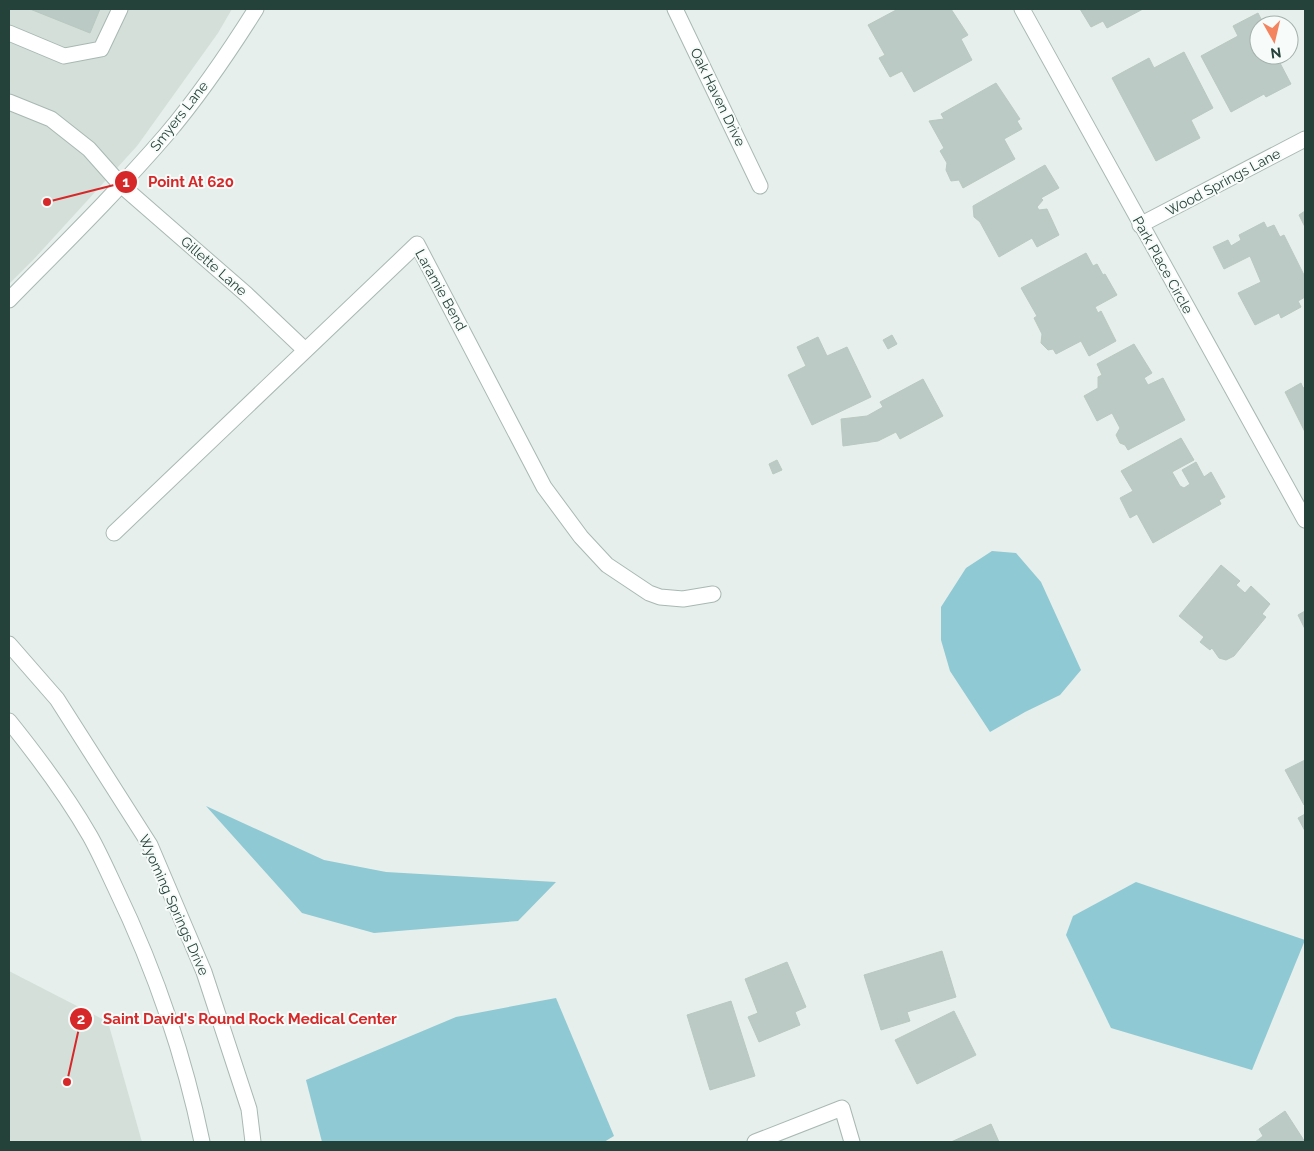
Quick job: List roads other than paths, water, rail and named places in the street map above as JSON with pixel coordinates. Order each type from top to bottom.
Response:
[{"type":"street","points":[[9,33],[64,56],[101,48],[120,9]]},
{"type":"street","name":"Smyers Lane","points":[[9,300],[167,134],[229,51],[256,9]]},
{"type":"street","name":"Oak Haven Drive","points":[[675,9],[760,186]]},
{"type":"street","name":"Park Place Circle","points":[[1022,9],[1305,520]]},
{"type":"street","name":"Gillette Lane","points":[[9,102],[51,119],[88,149],[121,184],[246,294],[305,350]]},
{"type":"street","name":"Wood Springs Lane","points":[[1140,225],[1305,139]]},
{"type":"street","name":"Laramie Bend","points":[[114,533],[417,244],[544,487],[581,537],[607,565],[649,593],[660,597],[683,599],[713,594]]},
{"type":"street","name":"Wyoming Springs Drive","points":[[9,644],[57,699],[150,845],[206,979],[249,1109],[252,1142]]},
{"type":"street","points":[[9,721],[34,752],[90,836],[132,923],[165,1006],[202,1142]]},
{"type":"street","points":[[755,1142],[842,1108],[852,1142]]},
{"type":"water","points":[[992,551],[1016,553],[1041,582],[1081,670],[1060,695],[990,732],[950,671],[941,640],[941,607],[966,568]]},
{"type":"water","points":[[206,806],[324,860],[386,872],[556,882],[518,921],[374,933],[302,913]]},
{"type":"water","points":[[1136,882],[1305,940],[1252,1070],[1111,1028],[1066,935],[1073,916]]},
{"type":"water","points":[[556,998],[614,1136],[604,1142],[322,1142],[306,1080],[456,1017]]},
{"type":"place","name":"Point At 620","points":[[47,202]]},
{"type":"place","name":"Saint David's Round Rock Medical Center","points":[[67,1082]]}]
